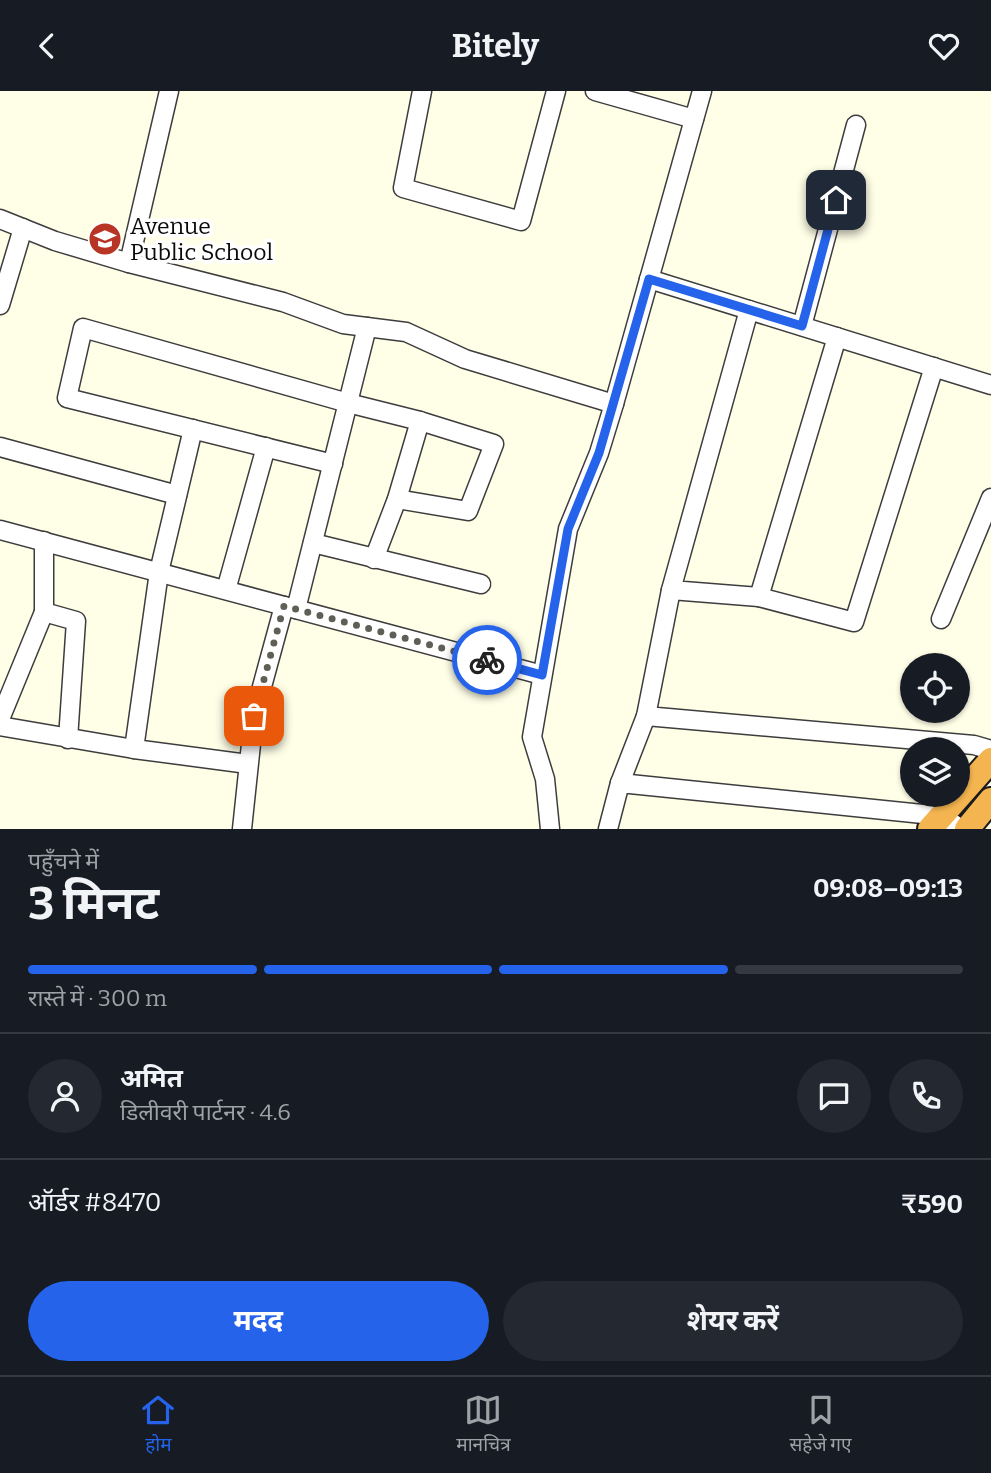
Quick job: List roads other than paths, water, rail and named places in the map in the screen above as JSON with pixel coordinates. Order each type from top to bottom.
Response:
[{"type":"highway","points":[[945,825],[991,760]]},
{"type":"highway","points":[[967,829],[991,800]]},
{"type":"street","points":[[129,263],[169,91]]},
{"type":"street","points":[[422,91],[404,188],[521,221],[556,91]]},
{"type":"street","points":[[595,91],[694,119]]},
{"type":"street","points":[[550,829],[545,779],[532,737],[568,529],[599,453],[614,404],[702,91]]},
{"type":"street","points":[[802,326],[856,125]]},
{"type":"street","points":[[0,219],[55,241],[129,263],[283,302],[343,324],[406,332],[465,359],[614,404]]},
{"type":"street","points":[[0,306],[23,228]]},
{"type":"street","points":[[649,279],[991,385]]},
{"type":"street","points":[[608,829],[620,783],[646,716],[671,590],[749,310]]},
{"type":"street","points":[[242,829],[254,716],[313,543],[367,327]]},
{"type":"street","points":[[333,464],[67,398],[83,328],[421,421],[494,444],[468,510],[397,499]]},
{"type":"street","points":[[759,597],[837,337]]},
{"type":"street","points":[[671,590],[759,597],[854,622],[934,367]]},
{"type":"street","points":[[374,559],[397,499],[421,421]]},
{"type":"street","points":[[134,749],[159,572],[192,429]]},
{"type":"street","points":[[0,447],[177,495]]},
{"type":"street","points":[[226,590],[266,447]]},
{"type":"street","points":[[941,619],[991,498]]},
{"type":"street","points":[[0,530],[542,675]]},
{"type":"street","points":[[0,719],[44,613],[44,541]]},
{"type":"street","points":[[313,543],[481,584]]},
{"type":"street","points":[[44,613],[76,621],[68,739]]},
{"type":"street","points":[[646,716],[974,745],[991,750]]},
{"type":"street","points":[[0,726],[68,739],[248,764]]},
{"type":"street","points":[[620,783],[945,825]]},
{"type":"place","name":"Avenue Public School","points":[[105,239]]}]
